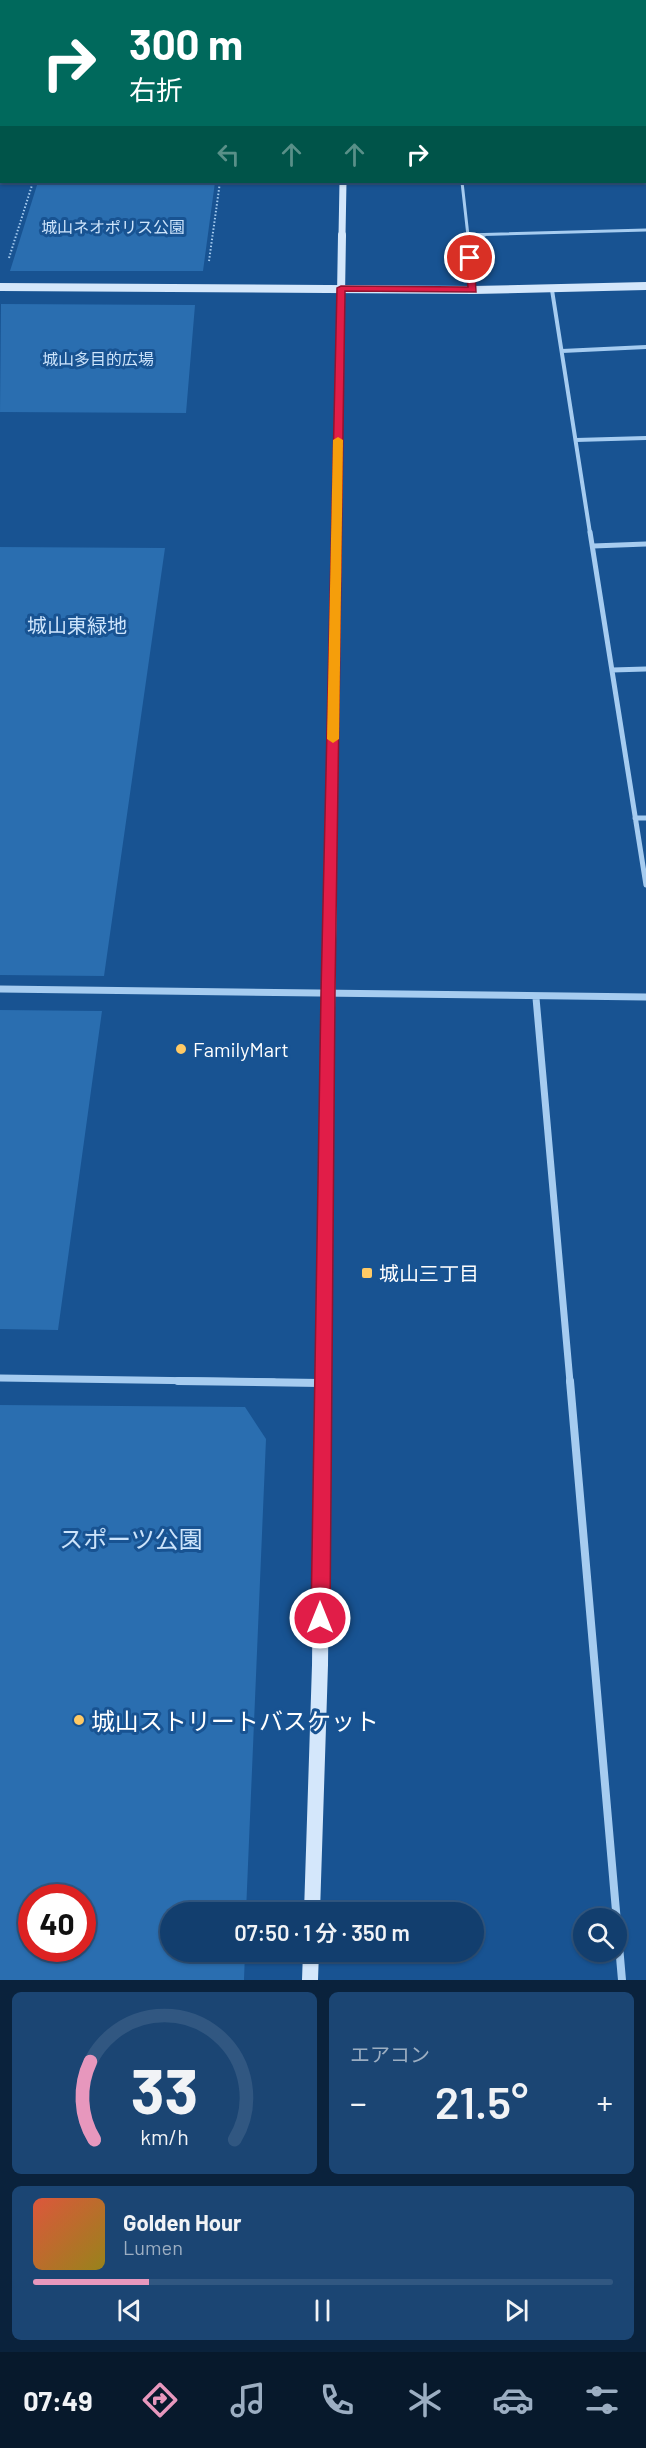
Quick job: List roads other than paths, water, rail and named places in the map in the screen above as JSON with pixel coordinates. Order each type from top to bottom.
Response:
[{"type":"street","points":[[312,1902],[320,1665],[328,993],[343,183]]},
{"type":"street","points":[[462,183],[473,290]]},
{"type":"street","points":[[467,235],[646,230]]},
{"type":"street","points":[[0,287],[552,290],[646,286]]},
{"type":"street","points":[[552,290],[646,885]]},
{"type":"street","points":[[562,351],[646,347]]},
{"type":"street","points":[[576,440],[646,438]]},
{"type":"street","points":[[593,546],[646,544]]},
{"type":"street","points":[[612,670],[646,669]]},
{"type":"street","points":[[635,818],[646,818]]},
{"type":"street","points":[[0,989],[536,998],[646,997]]},
{"type":"street","points":[[536,998],[622,1980]]},
{"type":"street","points":[[0,1378],[322,1383]]},
{"type":"street","points":[[310,1980],[311,1962]]},
{"type":"place","name":"FamilyMart","points":[[181,1049]]},
{"type":"place","name":"城山三丁目","points":[[367,1273]]},
{"type":"place","name":"城山ストリートバスケット","points":[[79,1720]]},
{"type":"park label","name":"城山ネオポリス公園","points":[[113,226]]},
{"type":"park label","name":"城山多目的広場","points":[[98,358]]},
{"type":"park label","name":"城山東緑地","points":[[77,625]]},
{"type":"park label","name":"スポーツ公園","points":[[131,1538]]}]
